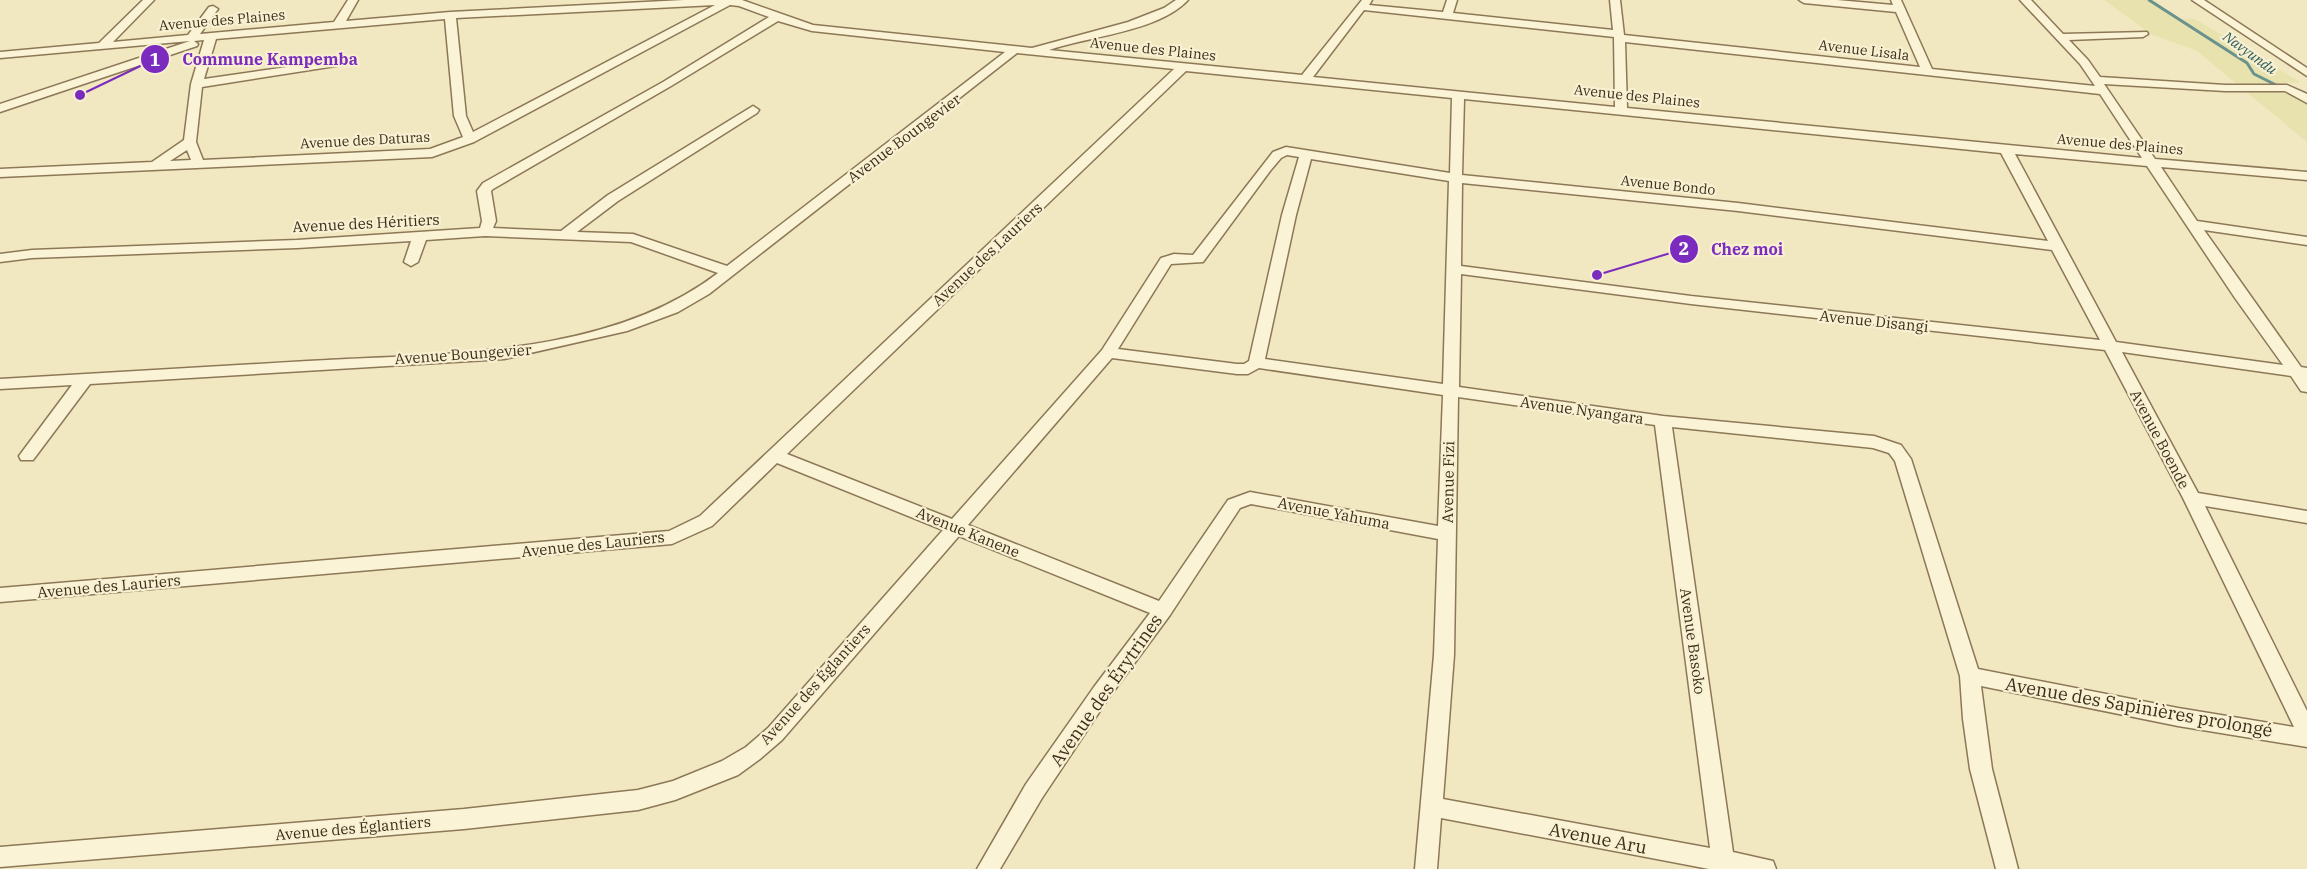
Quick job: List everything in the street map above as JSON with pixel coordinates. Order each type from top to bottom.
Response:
[{"type":"street","points":[[103,45],[149,0]]},
{"type":"street","points":[[338,25],[353,0]]},
{"type":"street","name":"Avenue des Plaines","points":[[0,55],[579,4],[735,0],[812,28],[1013,51],[2006,150],[2307,176]]},
{"type":"street","name":"Avenue des Daturas","points":[[0,173],[415,155],[445,149],[470,139],[735,0]]},
{"type":"street","points":[[1032,52],[1159,15],[1183,0]]},
{"type":"street","points":[[1447,15],[1452,0]]},
{"type":"street","points":[[1615,0],[1619,36],[1621,110]]},
{"type":"street","points":[[1804,0],[1898,4],[1928,73]]},
{"type":"street","points":[[2025,0],[2084,62],[2271,341],[2301,372],[2307,387]]},
{"type":"street","points":[[2197,0],[2307,73]]},
{"type":"street","points":[[1305,80],[1365,4]]},
{"type":"street","name":"Avenue Lisala","points":[[1365,4],[1928,73],[2105,91]]},
{"type":"street","points":[[191,38],[213,9]]},
{"type":"street","points":[[450,15],[460,116],[470,139]]},
{"type":"street","points":[[485,232],[489,221],[484,191],[488,186],[668,84],[777,17]]},
{"type":"street","points":[[2061,38],[2143,34]]},
{"type":"street","points":[[198,163],[190,142],[197,84],[210,38]]},
{"type":"street","points":[[0,108],[210,38]]},
{"type":"street","name":"Avenue Boungevier","points":[[0,384],[504,354],[539,348],[647,320],[704,291],[1013,51]]},
{"type":"street","points":[[197,84],[342,62]]},
{"type":"street","name":"Avenue des Lauriers","points":[[0,595],[672,537],[706,521],[1182,67]]},
{"type":"street","points":[[2097,80],[2225,88],[2282,88],[2307,99]]},
{"type":"street","name":"Avenue Fizi","points":[[1426,869],[1444,655],[1458,94]]},
{"type":"street","points":[[564,235],[613,198],[753,110]]},
{"type":"street","points":[[156,165],[190,142]]},
{"type":"street","name":"Avenue Boende","points":[[2006,150],[2192,498],[2307,732]]},
{"type":"street","name":"Avenue Bondo","points":[[1277,155],[1291,151],[1455,178],[1738,207],[2056,246]]},
{"type":"street","points":[[1256,363],[1289,215],[1306,154]]},
{"type":"street","name":"Avenue des Églantiers","points":[[0,857],[464,819],[638,800],[686,786],[730,768],[753,753],[775,734],[954,526],[1108,353],[1166,261],[1174,258],[1198,259],[1240,199],[1277,155]]},
{"type":"street","points":[[2194,225],[2307,241]]},
{"type":"street","name":"Avenue des Héritiers","points":[[0,258],[32,254],[245,246],[485,232],[620,236],[644,240],[729,272]]},
{"type":"street","points":[[411,262],[420,236]]},
{"type":"street","name":"Avenue Disangi","points":[[1453,269],[1713,303],[2110,346],[2301,372]]},
{"type":"street","name":"Avenue Nyangara","points":[[1108,353],[1238,369],[1248,369],[1256,363],[1663,421],[1874,442],[1895,450],[1903,459],[1970,676]]},
{"type":"street","points":[[27,456],[86,378]]},
{"type":"street","name":"Avenue Basoko","points":[[1663,421],[1723,862]]},
{"type":"street","name":"Avenue Kanene","points":[[773,455],[1163,610]]},
{"type":"street","name":"Avenue Yahuma","points":[[1227,513],[1240,500],[1250,498],[1447,534]]},
{"type":"street","points":[[2192,498],[2307,517]]},
{"type":"street","name":"Avenue des Érytrines","points":[[988,869],[1034,792],[1101,693],[1163,610],[1227,513]]},
{"type":"street","points":[[1970,676],[1973,718],[1982,769],[2007,869]]},
{"type":"street","name":"Avenue des Sapinières prolongé","points":[[1970,676],[2178,717],[2307,738]]},
{"type":"street","name":"Avenue Aru","points":[[1430,806],[1765,869]]},
{"type":"shaded area","points":[[2104,0],[2153,0],[2180,19],[2195,19],[2300,82],[2284,83],[2307,97],[2307,142],[2197,51],[2151,34]]},
{"type":"waterway","name":"Navyundu","points":[[2149,0],[2247,63],[2254,74],[2280,87]]},
{"type":"place","name":"Commune Kampemba","points":[[80,95]]},
{"type":"place","name":"Chez moi","points":[[1597,275]]}]
